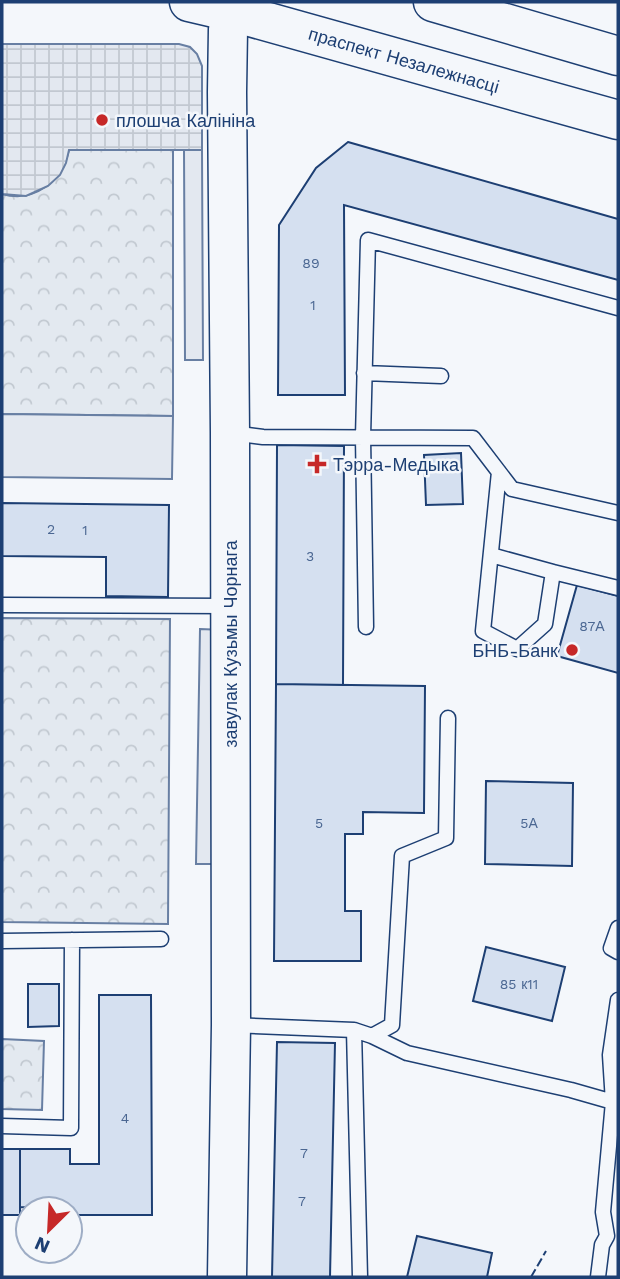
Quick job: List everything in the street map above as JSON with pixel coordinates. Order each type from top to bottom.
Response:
[{"type":"street","name":"праспект Незалежнасці","points":[[189,2],[618,120]]},
{"type":"street","points":[[433,2],[618,55]]},
{"type":"street","name":"завулак Кузьмы Чорнага","points":[[227,1277],[231,1025],[227,92],[228,29],[236,13]]},
{"type":"lane","points":[[366,627],[363,438],[368,240],[618,308]]},
{"type":"lane","points":[[364,373],[441,376]]},
{"type":"lane","points":[[230,433],[263,437],[473,438],[512,489],[618,513]]},
{"type":"lane","points":[[499,472],[483,631],[517,649],[545,624],[553,572]]},
{"type":"lane","points":[[491,555],[618,588]]},
{"type":"lane","points":[[2,605],[230,606]]},
{"type":"lane","points":[[373,1036],[392,1025],[402,856],[446,838],[448,718]]},
{"type":"lane","points":[[618,928],[611,948],[618,952]]},
{"type":"lane","points":[[2,941],[161,939]]},
{"type":"lane","points":[[2,1126],[71,1128],[72,940]]},
{"type":"lane","points":[[598,1277],[602,1245],[607,1236],[603,1212],[613,1102],[611,1055],[618,1000]]},
{"type":"lane","points":[[231,1025],[354,1030],[407,1053],[613,1102]]},
{"type":"lane","points":[[354,1030],[360,1277]]},
{"type":"green space","points":[[69,150],[173,150],[173,416],[2,414],[2,194],[25,195],[45,187],[60,171]]},
{"type":"green space","points":[[2,618],[170,619],[168,924],[2,922]]},
{"type":"green space","points":[[2,1039],[44,1041],[42,1110],[2,1109]]},
{"type":"shaded area","name":"плошча Калініна","points":[[2,44],[179,44],[190,47],[197,54],[202,66],[202,150],[69,150],[60,175],[48,186],[26,196],[2,194]]},
{"type":"shaded area","points":[[184,149],[202,150],[203,360],[185,360]]},
{"type":"shaded area","points":[[2,414],[173,416],[172,479],[2,477]]},
{"type":"shaded area","points":[[200,629],[224,630],[221,864],[196,864]]},
{"type":"building","points":[[348,142],[618,219],[618,280],[344,205],[345,395],[278,395],[279,225],[316,168]]},
{"type":"building","points":[[277,445],[344,446],[343,685],[276,684]]},
{"type":"building","points":[[461,453],[463,504],[426,505],[424,455]]},
{"type":"building","points":[[2,503],[169,505],[168,597],[106,596],[106,557],[2,556]]},
{"type":"building","points":[[577,585],[618,596],[618,673],[557,656]]},
{"type":"building","points":[[276,684],[425,686],[424,813],[363,812],[363,834],[345,834],[345,911],[361,911],[361,961],[274,961]]},
{"type":"building","points":[[486,781],[573,783],[572,866],[485,864]]},
{"type":"building","points":[[486,947],[565,967],[552,1021],[473,1001]]},
{"type":"building","points":[[28,984],[59,984],[59,1026],[28,1027]]},
{"type":"building","points":[[99,995],[151,995],[152,1215],[84,1215],[84,1195],[20,1195],[20,1149],[70,1149],[70,1164],[99,1164]]},
{"type":"building","points":[[277,1042],[335,1043],[330,1277],[272,1277]]},
{"type":"building","points":[[2,1149],[20,1149],[20,1195],[14,1195],[14,1215],[2,1215]]},
{"type":"building","points":[[417,1236],[492,1253],[487,1277],[407,1277]]},
{"type":"fence","points":[[531,1277],[546,1251]]},
{"type":"place","name":"плошча Калініна","points":[[102,120]]},
{"type":"place","name":"Тэрра-Медыка","points":[[317,464]]},
{"type":"place","name":"БНБ-Банк","points":[[572,650]]}]
